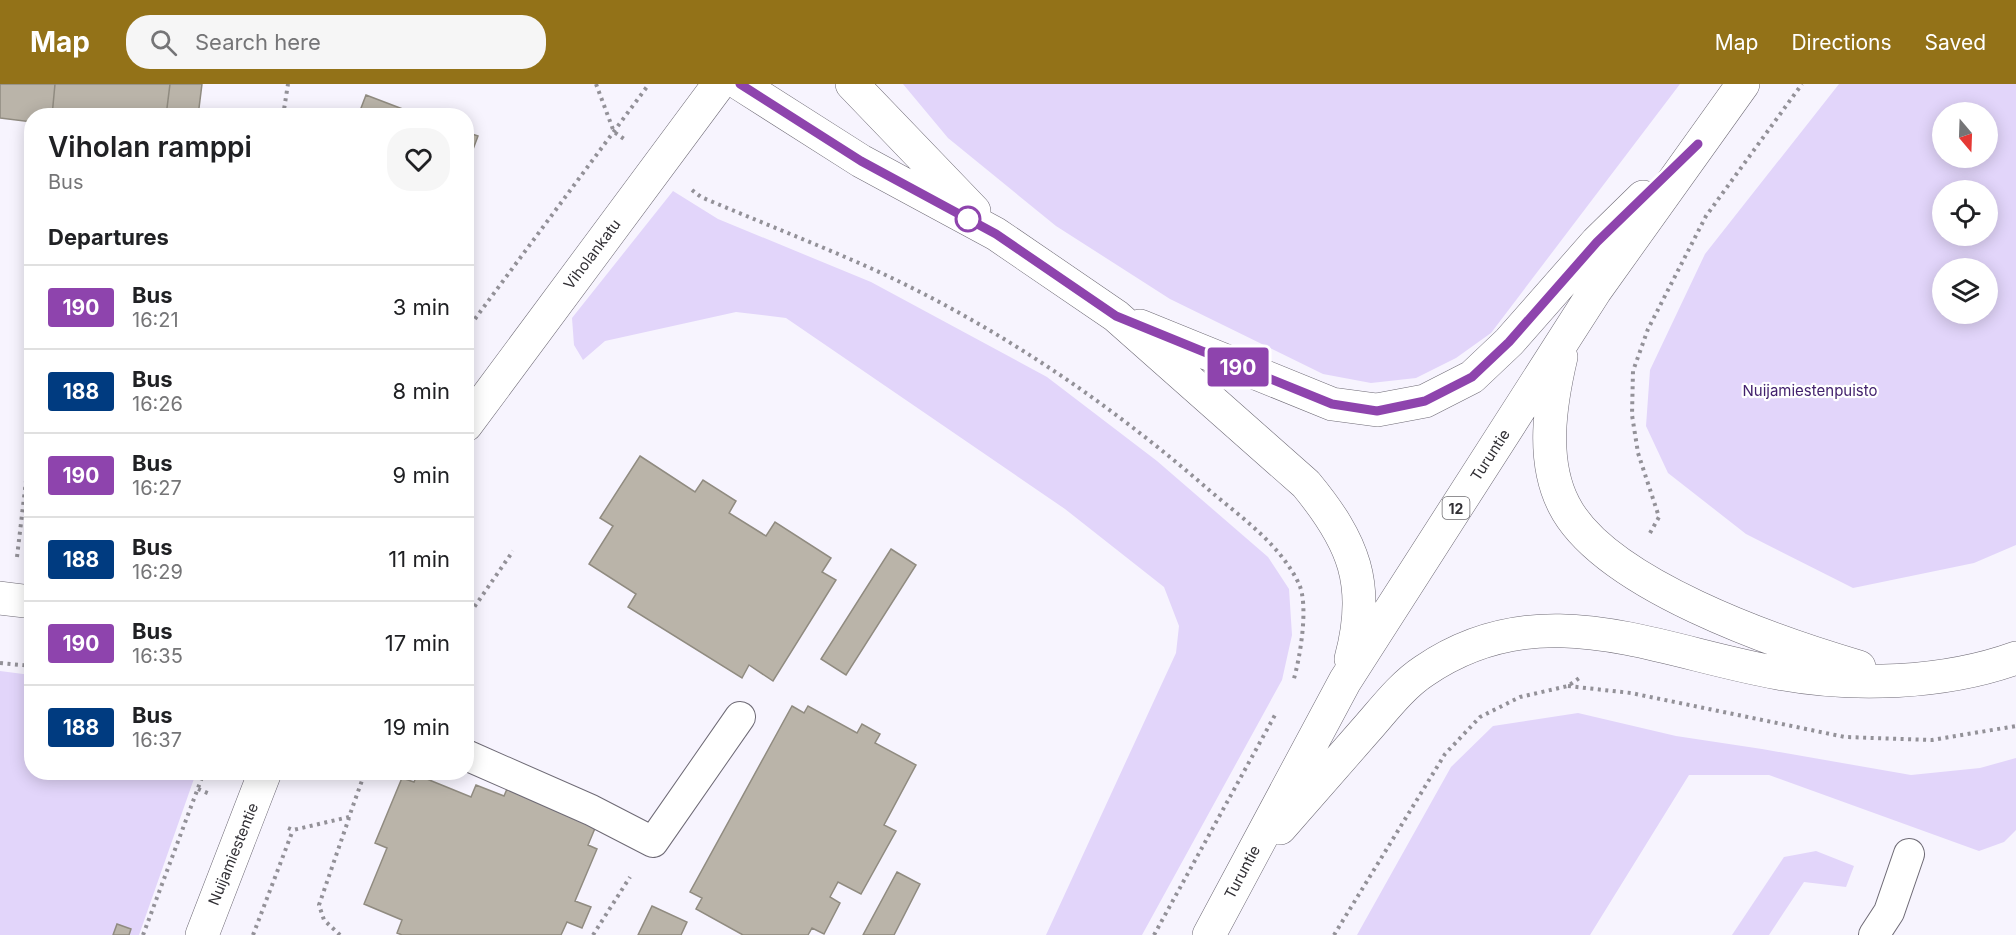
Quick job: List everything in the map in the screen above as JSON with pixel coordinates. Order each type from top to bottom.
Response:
[{"type":"main road","name":"Viholankatu","points":[[474,414],[719,84]]},
{"type":"main road","points":[[740,84],[861,161],[996,234],[1116,316],[1300,478],[1331,514],[1348,549],[1361,597],[1358,633],[1345,681]]},
{"type":"main road","points":[[852,84],[996,234]]},
{"type":"main road","name":"Turuntie","points":[[1209,935],[1345,681],[1567,334],[1698,144],[1743,84]]},
{"type":"main road","points":[[1116,316],[1332,404],[1377,411],[1425,401],[1472,377],[1509,342],[1597,242],[1698,144]]},
{"type":"main road","points":[[1567,334],[1549,426],[1552,473],[1564,506],[1587,536],[1630,571],[1682,600],[1769,639],[1907,681]]},
{"type":"main road","points":[[0,598],[24,601]]},
{"type":"main road","points":[[1240,875],[1382,711],[1423,672],[1469,645],[1514,633],[1559,629],[1603,634],[1779,674],[1907,681],[1986,669],[2016,658]]},
{"type":"main road","name":"Nuijamiestentie","points":[[202,935],[263,780]]},
{"type":"lane","points":[[474,759],[591,810],[653,842],[740,717]]},
{"type":"lane","points":[[1874,935],[1889,912],[1909,854]]},
{"type":"path","points":[[284,108],[288,84]]},
{"type":"path","points":[[596,84],[614,132],[701,197],[877,271],[935,301],[1053,368],[1164,450],[1278,550],[1300,586],[1304,631],[1293,680],[1288,691]]},
{"type":"path","points":[[474,320],[649,84]]},
{"type":"path","points":[[16,563],[24,496]]},
{"type":"path","points":[[474,608],[513,551]]},
{"type":"path","points":[[0,663],[24,665]]},
{"type":"path","points":[[1154,935],[1276,711]]},
{"type":"path","points":[[143,935],[201,780]]},
{"type":"path","points":[[340,935],[324,920],[319,905],[362,780]]},
{"type":"path","points":[[253,935],[293,830],[349,817]]},
{"type":"path","points":[[593,935],[653,842]]},
{"type":"green space","points":[[903,84],[1680,84],[1491,333],[1456,358],[1416,378],[1371,383],[1323,374],[1170,299],[1056,226],[948,138]]},
{"type":"green space","name":"Nuijamiestenpuisto","points":[[1839,84],[2016,84],[2016,545],[1974,563],[1853,588],[1746,534],[1668,473],[1646,426],[1650,370],[1705,254]]},
{"type":"green space","points":[[673,191],[718,219],[871,282],[1047,377],[1157,461],[1268,557],[1289,589],[1292,635],[1282,680],[1142,935],[1046,935],[1176,653],[1179,626],[1164,587],[1065,509],[786,318],[736,312],[605,341],[583,360],[574,345],[572,318]]},
{"type":"green space","points":[[0,671],[24,674],[24,780],[194,780],[139,935],[0,935]]},
{"type":"green space","points":[[1578,713],[1676,736],[1911,775],[1980,768],[2016,758],[2016,830],[2004,842],[1979,851],[1769,775],[1689,775],[1590,935],[1357,935],[1451,767],[1493,726]]},
{"type":"green space","points":[[1816,851],[1854,866],[1846,887],[1804,882],[1769,935],[1732,935],[1784,857]]},
{"type":"building","points":[[0,84],[55,84],[53,108],[24,108],[24,121],[0,118]]},
{"type":"building","points":[[55,84],[170,84],[167,108],[53,108]]},
{"type":"building","points":[[170,84],[202,84],[199,108],[167,108]]},
{"type":"building","points":[[366,95],[400,108],[361,108]]},
{"type":"building","points":[[474,135],[478,136],[474,147]]},
{"type":"building","points":[[640,456],[695,492],[703,480],[736,501],[729,513],[766,536],[775,522],[831,558],[822,572],[836,580],[773,681],[749,665],[742,678],[628,607],[636,594],[589,564],[613,526],[600,518]]},
{"type":"building","points":[[891,549],[916,565],[846,675],[821,659]]},
{"type":"building","points":[[792,706],[804,713],[808,706],[857,733],[862,724],[880,734],[875,743],[916,765],[884,825],[896,831],[861,894],[838,882],[830,897],[840,903],[824,934],[812,928],[808,935],[743,935],[696,909],[702,898],[690,892]]},
{"type":"building","points":[[401,780],[414,782],[415,780],[429,780],[471,797],[476,785],[504,796],[507,789],[596,826],[588,845],[597,849],[575,901],[591,907],[582,928],[567,922],[561,935],[402,935],[397,933],[402,920],[364,904],[387,848],[375,843]]},
{"type":"building","points":[[897,872],[920,884],[894,935],[863,935]]},
{"type":"building","points":[[652,906],[687,922],[681,935],[638,935]]},
{"type":"building","points":[[117,924],[131,929],[129,935],[113,935]]},
{"type":"bus line","name":"190","points":[[740,84],[861,161],[996,234],[1116,316],[1332,404],[1377,411],[1425,401],[1472,377],[1509,342],[1597,242],[1698,144]]}]
